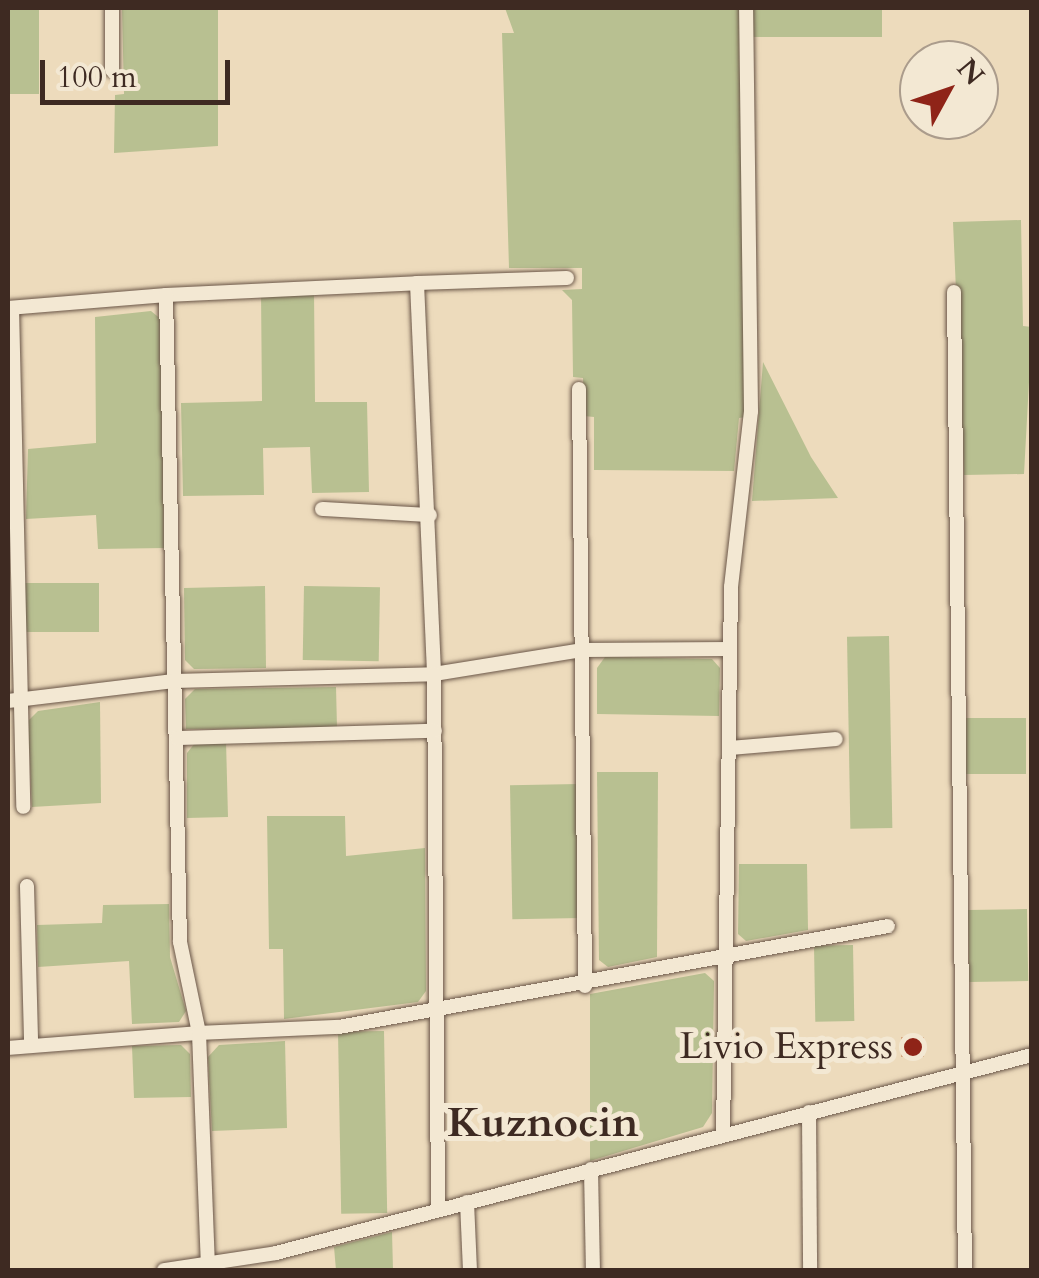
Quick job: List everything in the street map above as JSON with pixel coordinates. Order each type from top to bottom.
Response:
[{"type":"street","points":[[112,8],[112,70]]},
{"type":"street","points":[[723,1135],[730,649],[750,432],[746,8]]},
{"type":"street","points":[[23,807],[13,701],[10,308],[166,295],[568,278]]},
{"type":"street","points":[[417,283],[434,674],[438,1210]]},
{"type":"street","points":[[954,292],[965,1270]]},
{"type":"street","points":[[166,295],[180,942],[198,1033],[208,1264]]},
{"type":"street","points":[[579,389],[585,986]]},
{"type":"street","points":[[322,509],[430,515]]},
{"type":"street","points":[[13,701],[174,681],[434,674],[583,650],[730,649]]},
{"type":"street","points":[[177,738],[435,731]]},
{"type":"street","points":[[730,748],[836,739]]},
{"type":"street","points":[[27,886],[30,1043]]},
{"type":"street","points":[[8,1048],[30,1043],[338,1027],[585,986],[888,926]]},
{"type":"street","points":[[164,1270],[270,1254],[1032,1055]]},
{"type":"street","points":[[809,1112],[810,1270]]},
{"type":"street","points":[[591,1169],[592,1270]]},
{"type":"street","points":[[466,1202],[470,1270]]},
{"type":"street","points":[[270,1254],[272,1270]]},
{"type":"green space","points":[[8,8],[39,8],[39,94],[8,94]]},
{"type":"green space","points":[[122,8],[218,8],[218,146],[114,153],[115,95],[124,94]]},
{"type":"green space","points":[[505,8],[742,8],[746,417],[739,418],[734,471],[594,470],[594,417],[584,416],[583,378],[573,377],[572,300],[562,290],[582,289],[582,268],[509,268],[502,33],[514,33]]},
{"type":"green space","points":[[752,8],[882,8],[882,37],[752,37]]},
{"type":"green space","points":[[1021,220],[1023,326],[1032,327],[1024,474],[964,475],[953,222]]},
{"type":"green space","points":[[314,290],[315,402],[367,402],[369,492],[312,493],[310,447],[263,448],[264,495],[183,496],[181,403],[262,401],[261,293]]},
{"type":"green space","points":[[151,311],[162,320],[164,548],[98,549],[96,515],[26,519],[28,449],[96,443],[95,317]]},
{"type":"green space","points":[[763,362],[811,457],[838,498],[752,501]]},
{"type":"green space","points":[[25,583],[99,583],[99,632],[25,632]]},
{"type":"green space","points":[[265,586],[266,668],[194,669],[185,660],[184,588]]},
{"type":"green space","points":[[304,586],[380,587],[379,661],[303,660]]},
{"type":"green space","points":[[889,636],[892,828],[850,829],[847,637]]},
{"type":"green space","points":[[605,657],[712,659],[720,668],[719,716],[597,714],[597,668]]},
{"type":"green space","points":[[336,687],[337,728],[186,729],[185,699],[195,689]]},
{"type":"green space","points":[[100,702],[101,803],[32,807],[28,721],[38,711]]},
{"type":"green space","points":[[966,718],[1026,718],[1026,774],[966,774]]},
{"type":"green space","points":[[226,741],[228,817],[187,818],[187,753],[195,743]]},
{"type":"green space","points":[[597,772],[658,772],[657,957],[608,967],[599,960]]},
{"type":"green space","points":[[578,784],[580,918],[512,919],[510,785]]},
{"type":"green space","points":[[267,816],[345,816],[346,856],[425,848],[426,991],[418,1002],[284,1019],[283,949],[269,949]]},
{"type":"green space","points":[[739,864],[807,864],[808,930],[746,941],[738,934]]},
{"type":"green space","points":[[169,904],[170,957],[186,1011],[179,1022],[132,1024],[129,961],[38,967],[37,925],[102,923],[103,905]]},
{"type":"green space","points":[[1027,909],[1028,981],[969,982],[968,910]]},
{"type":"green space","points":[[853,945],[854,1021],[815,1022],[814,946]]},
{"type":"green space","points":[[705,973],[714,981],[712,1113],[703,1127],[590,1161],[590,994]]},
{"type":"green space","points":[[384,1031],[387,1213],[341,1214],[338,1032]]},
{"type":"green space","points":[[285,1041],[287,1128],[212,1131],[208,1057],[219,1045]]},
{"type":"green space","points":[[181,1045],[190,1054],[191,1097],[134,1098],[132,1046]]},
{"type":"green space","points":[[392,1232],[393,1270],[336,1270],[334,1247]]},
{"type":"building","name":"Livio Express","points":[[901,1037],[924,1037],[924,1057],[901,1057]]},
{"type":"place","name":"Livio Express","points":[[913,1047]]},
{"type":"district","name":"Kuznocin","points":[[543,1123]]}]
